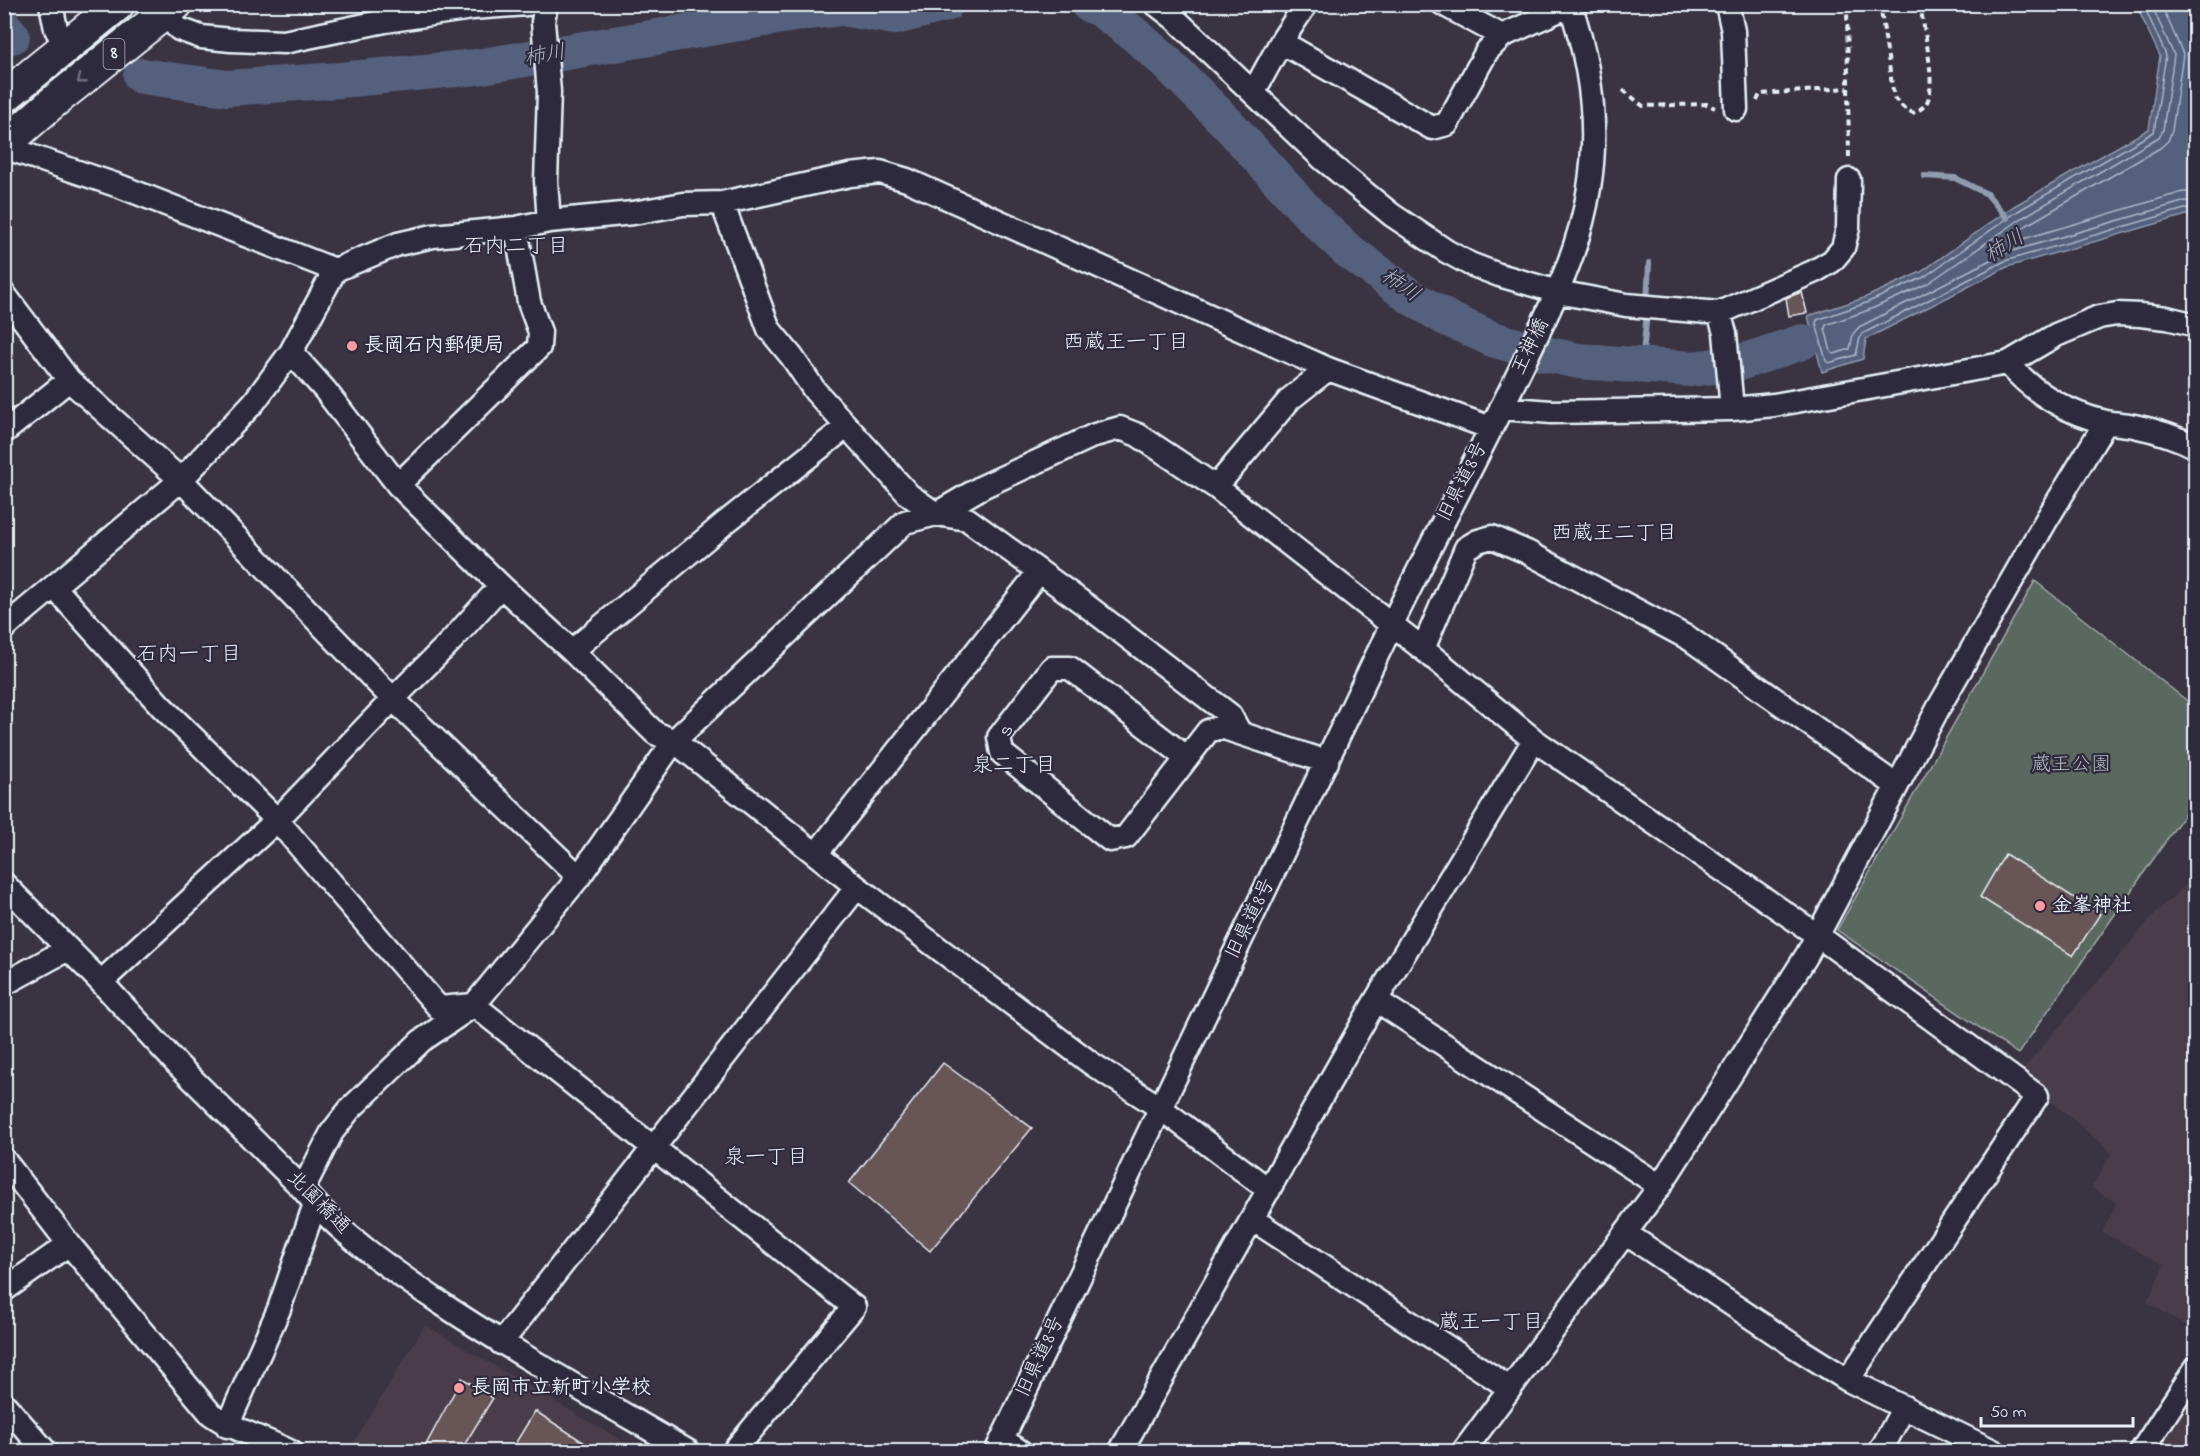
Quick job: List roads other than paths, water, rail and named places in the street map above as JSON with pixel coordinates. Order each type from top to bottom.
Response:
[{"type":"highway","name":"8","points":[[4,98],[118,4]]},
{"type":"highway","name":"8","points":[[4,146],[52,103],[170,10]]},
{"type":"street","points":[[51,4],[56,29],[66,47]]},
{"type":"street","points":[[170,10],[179,29],[201,37],[284,42],[472,8],[527,4]]},
{"type":"street","points":[[1253,93],[1281,42],[1306,4]]},
{"type":"street","points":[[1443,4],[1502,36]]},
{"type":"street","points":[[1727,4],[1733,31],[1736,110]]},
{"type":"street","points":[[1281,42],[1432,128],[1447,124],[1487,51],[1502,36],[1571,5],[1584,52],[1589,83],[1593,119],[1592,166],[1589,190],[1572,255],[1555,298]]},
{"type":"street","points":[[1170,9],[1253,93],[1323,159],[1392,215],[1421,236],[1470,264],[1555,298],[1669,309],[1722,323],[1832,261],[1843,248],[1848,228],[1849,180]]},
{"type":"street","points":[[544,13],[549,92],[546,181],[549,221]]},
{"type":"street","points":[[4,146],[187,212],[335,270]]},
{"type":"street","points":[[4,628],[181,480],[254,402],[291,352],[335,270],[398,244],[433,236],[516,228],[549,221],[633,213],[683,204],[722,202],[850,175],[880,172],[908,180],[1328,369],[1501,408],[1551,412],[1732,402],[1774,405],[2008,363],[2056,335],[2099,317],[2117,314],[2140,315],[2196,325]]},
{"type":"street","points":[[722,202],[769,329],[815,391],[909,495],[936,514],[968,519],[1082,602],[1230,715],[1240,733]]},
{"type":"street","points":[[398,486],[539,347],[540,332],[529,302],[516,228]]},
{"type":"street","points":[[4,294],[69,380],[181,480],[393,699],[579,877]]},
{"type":"street","name":"王神橋","points":[[1501,408],[1555,298]]},
{"type":"street","points":[[1722,323],[1732,402]]},
{"type":"street","points":[[291,352],[325,390],[398,486],[655,733],[674,741],[857,887],[1092,1064],[1160,1107],[1269,1191]]},
{"type":"street","points":[[2008,363],[2030,386],[2062,406],[2106,422],[2151,430],[2196,447]]},
{"type":"street","points":[[1216,487],[1290,399],[1328,369]]},
{"type":"street","points":[[4,432],[69,380]]},
{"type":"street","name":"旧県道8号","points":[[999,1445],[1391,626],[1501,408]]},
{"type":"street","points":[[1465,1451],[1508,1389],[1660,1186],[1807,955],[1897,786],[1995,610],[2106,422]]},
{"type":"street","points":[[572,651],[726,522],[846,427]]},
{"type":"street","points":[[227,1425],[279,1309],[309,1196],[332,1132],[350,1108],[421,1041],[474,1005],[579,877],[674,741],[905,522],[936,514],[982,487],[1095,435],[1120,428],[1148,440],[1216,487],[1423,649],[1534,740],[1817,934],[2037,1096],[1848,1380]]},
{"type":"street","points":[[1423,649],[1466,548],[1492,537],[1527,552],[1690,639],[1897,786]]},
{"type":"street","points":[[817,853],[1039,572]]},
{"type":"street","points":[[101,982],[277,820],[452,640],[501,586]]},
{"type":"street","points":[[54,587],[161,706],[277,820],[439,1008],[474,1005],[855,1307],[733,1452]]},
{"type":"street","name":"s","points":[[1186,757],[1070,668],[1052,668],[999,737],[1002,753],[1110,840],[1126,837],[1208,731],[1221,727],[1327,762]]},
{"type":"street","points":[[1120,1452],[1376,1000],[1534,740]]},
{"type":"street","name":"北園橋通","points":[[4,884],[101,982],[178,1065],[309,1196],[386,1266],[501,1343],[689,1452]]},
{"type":"street","points":[[501,1343],[857,887]]},
{"type":"street","points":[[4,984],[68,949]]},
{"type":"street","points":[[1376,1000],[1660,1186]]},
{"type":"street","points":[[4,1160],[69,1244],[211,1414],[257,1445],[291,1452]]},
{"type":"street","points":[[1252,1219],[1499,1380],[1508,1389]]},
{"type":"street","points":[[1625,1233],[1848,1380],[1995,1452]]},
{"type":"street","points":[[4,1290],[69,1244]]},
{"type":"street","points":[[2140,1452],[2196,1368]]},
{"type":"street","points":[[4,1404],[46,1452]]},
{"type":"street","points":[[1880,1452],[1904,1407]]},
{"type":"street","points":[[999,1445],[1021,1452]]},
{"type":"water","points":[[2136,5],[2195,5],[2195,216],[2190,214],[2007,267],[1866,339],[1863,359],[1822,372],[1808,316],[1864,298],[1921,272],[2014,206],[2149,129],[2160,56]]},
{"type":"waterway","name":"柿川","points":[[141,76],[227,88],[340,80],[477,67],[794,14],[842,8],[895,17],[946,4]]},
{"type":"waterway","name":"柿川","points":[[1088,4],[1101,10],[1134,34],[1166,62],[1228,124],[1311,216],[1346,249],[1411,297],[1446,318],[1492,339],[1578,361],[1691,369],[1739,363],[1802,342]]},
{"type":"waterway","name":"柿川","points":[[4,27],[12,36]]},
{"type":"waterway","points":[[1924,176],[1955,178],[1987,194],[2007,218]]},
{"type":"waterway","points":[[1647,302],[1649,263]]},
{"type":"waterway","points":[[1642,365],[1647,312]]},
{"type":"place","name":"長岡石内郵便局","points":[[352,346]]},
{"type":"place","name":"金峯神社","points":[[2040,906]]},
{"type":"place","name":"長岡市立新町小学校","points":[[459,1388]]},
{"type":"district","name":"石内二丁目","points":[[516,247]]},
{"type":"district","name":"西蔵王一丁目","points":[[1126,343]]},
{"type":"district","name":"西蔵王二丁目","points":[[1614,534]]},
{"type":"district","name":"石内一丁目","points":[[189,655]]},
{"type":"district","name":"泉二丁目","points":[[1014,766]]},
{"type":"district","name":"泉一丁目","points":[[766,1158]]},
{"type":"district","name":"蔵王一丁目","points":[[1491,1323]]},
{"type":"park label","name":"蔵王公園","points":[[2071,765]]}]
